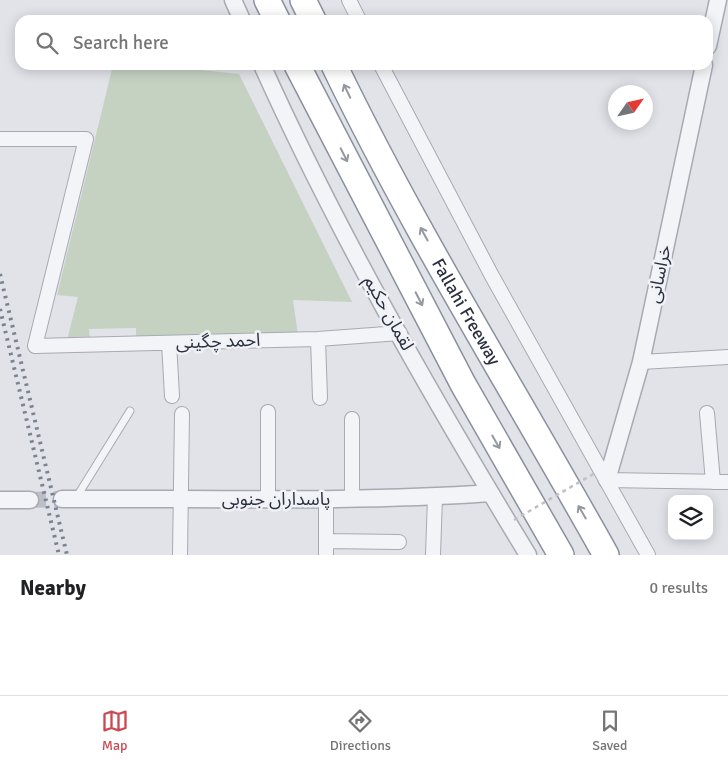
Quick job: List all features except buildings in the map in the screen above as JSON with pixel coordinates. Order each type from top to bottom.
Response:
[{"type":"highway","points":[[267,0],[274,15]]},
{"type":"highway","points":[[303,0],[310,15]]},
{"type":"highway","name":"Fallahi Freeway","points":[[301,70],[462,384],[561,555]]},
{"type":"highway","name":"Fallahi Freeway","points":[[336,70],[356,111],[478,331],[606,555]]},
{"type":"street","points":[[233,0],[240,15]]},
{"type":"street","points":[[349,0],[356,15]]},
{"type":"street","points":[[713,23],[718,0]]},
{"type":"street","name":"لقمان حکیم","points":[[264,70],[334,211],[400,333],[490,493],[528,555]]},
{"type":"street","points":[[384,70],[492,276],[601,476],[648,555]]},
{"type":"street","name":"خراسانی","points":[[601,476],[641,362],[703,70]]},
{"type":"street","name":"احمد چگینی","points":[[0,139],[86,139],[35,346],[318,339],[400,333]]},
{"type":"street","points":[[318,339],[320,398]]},
{"type":"street","points":[[169,343],[172,396]]},
{"type":"street","points":[[641,362],[728,357]]},
{"type":"street","points":[[268,412],[268,498]]},
{"type":"street","points":[[708,413],[713,482]]},
{"type":"street","points":[[180,555],[182,414]]},
{"type":"street","points":[[352,419],[352,498]]},
{"type":"street","points":[[601,476],[728,482]]},
{"type":"street","name":"پاسداران جنوبی","points":[[69,499],[326,499],[435,497],[490,493]]},
{"type":"street","points":[[433,555],[435,497]]},
{"type":"street","points":[[326,499],[326,548],[399,542]]},
{"type":"street","points":[[0,500],[30,500]]},
{"type":"lane","points":[[69,499],[130,412]]},
{"type":"path","points":[[514,520],[601,476]]},
{"type":"green space","points":[[112,70],[201,70],[239,74],[352,302],[293,300],[298,335],[136,338],[136,328],[89,329],[90,339],[67,340],[78,297],[57,295]]},
{"type":"tunnel","points":[[30,500],[62,499]]},
{"type":"railway","points":[[0,274],[67,555]]},
{"type":"railway","points":[[0,309],[59,555]]}]
